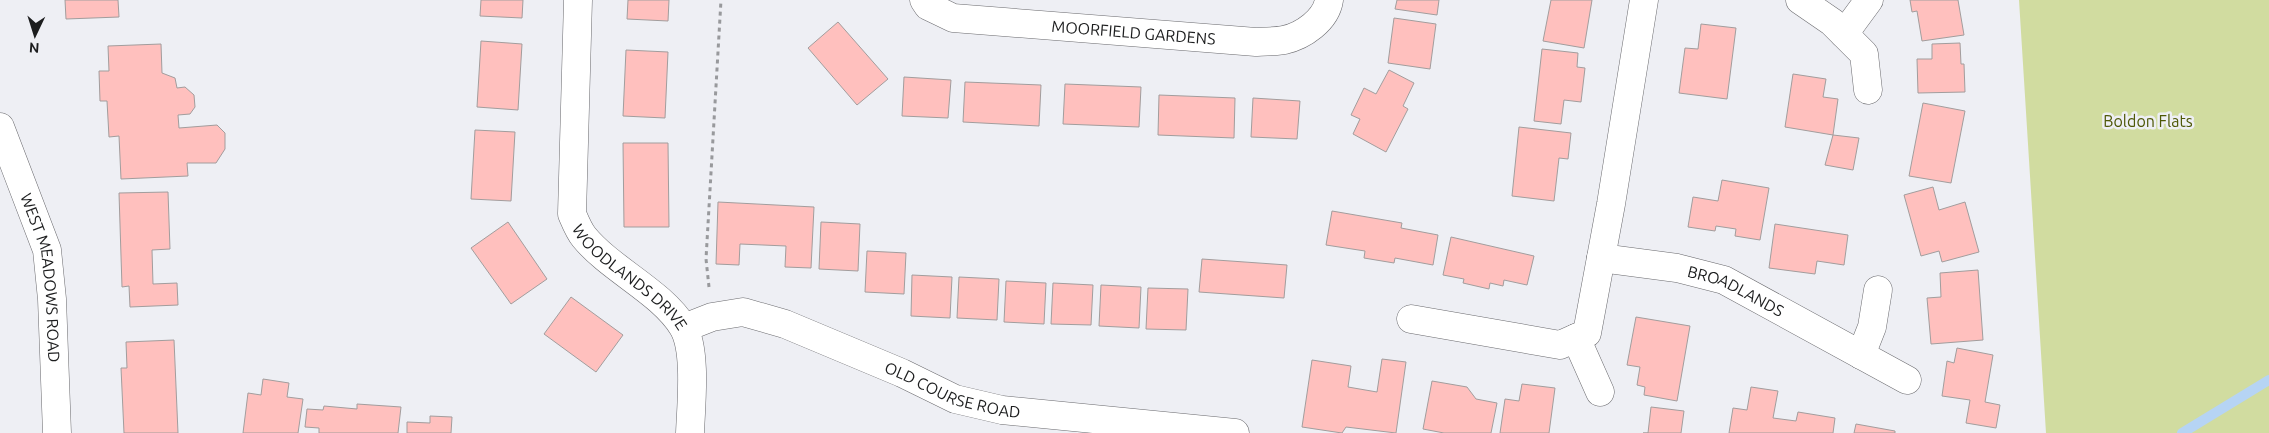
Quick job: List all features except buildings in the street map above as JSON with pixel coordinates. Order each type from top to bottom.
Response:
[{"type":"street","name":"WOODLANDS DRIVE","points":[[578,0],[572,214],[584,237],[610,262],[666,307],[684,328],[692,361],[690,433]]},
{"type":"street","name":"MOORFIELD GARDENS","points":[[924,0],[928,6],[953,18],[1256,42],[1285,40],[1313,27],[1328,10],[1330,0]]},
{"type":"street","points":[[1411,319],[1560,345],[1587,334],[1644,0]]},
{"type":"street","points":[[1800,0],[1832,22],[1864,54],[1868,90]]},
{"type":"street","points":[[1844,34],[1869,0]]},
{"type":"street","name":"WEST MEADOWS ROAD","points":[[0,127],[47,250],[52,300],[57,433]]},
{"type":"street","name":"BROADLANDS","points":[[1601,258],[1678,268],[1724,280],[1906,380]]},
{"type":"street","points":[[1861,355],[1872,327],[1878,290]]},
{"type":"street","name":"OLD COURSE ROAD","points":[[684,328],[712,317],[743,312],[785,324],[902,373],[955,399],[1002,410],[1235,433]]},
{"type":"street","points":[[1576,338],[1600,392]]},
{"type":"path","points":[[712,317],[706,259],[721,0]]},
{"type":"green space","name":"Boldon Flats","points":[[2019,0],[2269,0],[2269,433],[2046,433]]},
{"type":"waterway","points":[[2182,433],[2269,380]]}]
